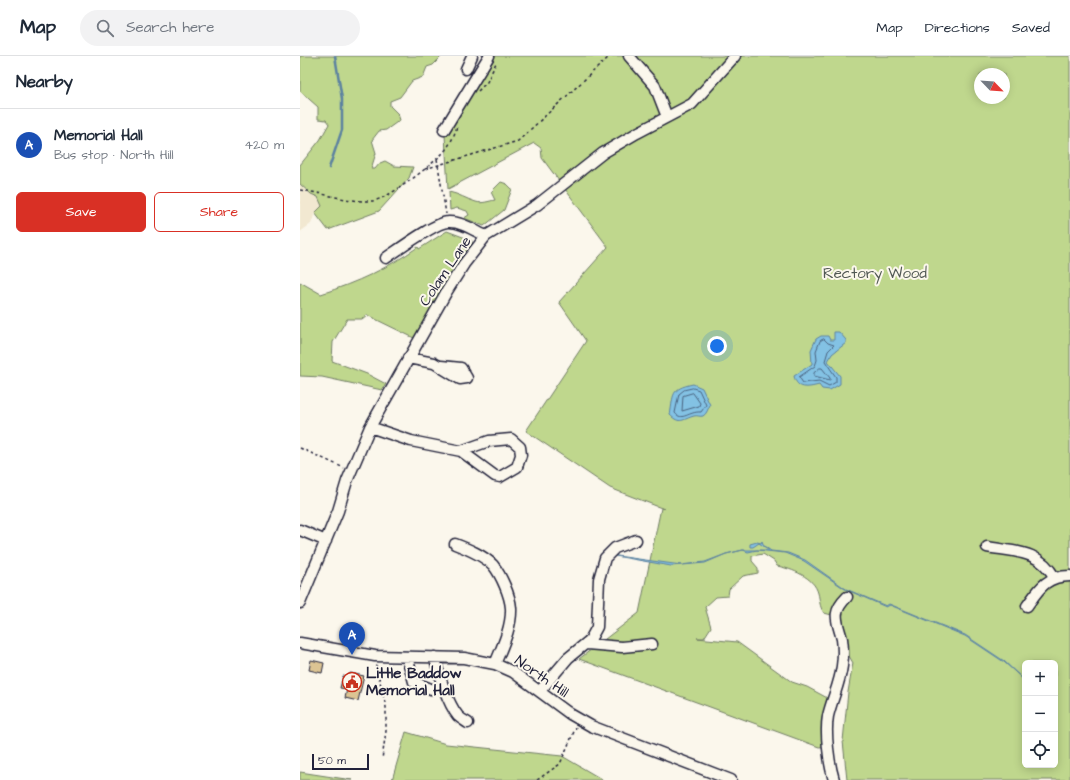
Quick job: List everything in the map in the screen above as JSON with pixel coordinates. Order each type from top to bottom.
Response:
[{"type":"street","points":[[466,69],[472,56]]},
{"type":"street","points":[[629,56],[655,86],[667,117]]},
{"type":"street","name":"Colam Lane","points":[[300,603],[326,541],[351,472],[370,427],[447,291],[486,236],[537,205],[603,153],[692,104],[735,56]]},
{"type":"street","points":[[444,130],[493,59]]},
{"type":"street","points":[[386,258],[434,228],[448,222],[457,223],[486,236]]},
{"type":"street","points":[[408,358],[420,359],[441,366]]},
{"type":"street","points":[[370,427],[410,441],[460,451],[495,476],[500,477],[517,467],[521,455],[520,447],[511,439],[489,441],[460,451]]},
{"type":"street","points":[[300,530],[326,541]]},
{"type":"street","points":[[540,691],[568,658],[587,644],[597,627],[599,579],[605,558],[615,548],[636,540]]},
{"type":"street","points":[[455,544],[474,552],[493,566],[505,587],[511,608],[506,636],[495,664]]},
{"type":"street","points":[[987,547],[1033,556],[1048,566],[1055,578]]},
{"type":"street","points":[[1027,606],[1043,584],[1055,578],[1070,576]]},
{"type":"street","points":[[834,780],[829,764],[828,718],[843,665],[842,640],[836,622],[836,613],[847,597]]},
{"type":"street","name":"North Hill","points":[[300,643],[375,656],[435,656],[464,658],[495,664],[513,672],[579,720],[608,734],[731,780]]},
{"type":"street","points":[[587,644],[622,647],[652,644]]},
{"type":"street","points":[[435,656],[451,703],[458,715],[468,723]]},
{"type":"street","points":[[407,657],[417,685],[431,689]]},
{"type":"street","points":[[413,677],[413,691]]},
{"type":"path","points":[[424,169],[518,141],[610,56]]},
{"type":"path","points":[[474,96],[487,82],[493,59]]},
{"type":"path","points":[[300,190],[317,192],[343,199],[378,200],[407,183],[437,159],[453,139],[459,120]]},
{"type":"path","points":[[437,159],[448,222]]},
{"type":"path","points":[[300,448],[351,472]]},
{"type":"path","points":[[375,656],[378,678],[386,707],[386,731],[382,759]]},
{"type":"path","points":[[537,780],[560,764],[579,720]]},
{"type":"shaded area","points":[[300,184],[311,194],[318,197],[322,206],[315,213],[311,224],[300,232]]},
{"type":"green space","points":[[300,56],[442,56],[433,65],[427,67],[423,77],[412,81],[400,97],[390,101],[390,106],[398,114],[400,120],[386,130],[379,131],[372,140],[376,153],[371,169],[375,169],[380,163],[385,161],[394,166],[413,167],[409,178],[379,211],[328,230],[315,213],[322,206],[318,197],[311,194],[300,184],[300,165],[320,140],[329,124],[326,120],[318,119],[318,107],[300,91]]},
{"type":"green space","name":"Rectory Wood","points":[[493,56],[1070,56],[1070,780],[847,780],[843,741],[848,692],[853,663],[849,656],[846,637],[832,615],[824,613],[822,610],[816,587],[812,582],[796,572],[777,566],[774,561],[763,554],[752,556],[752,561],[758,568],[758,573],[743,576],[729,589],[728,596],[716,597],[705,607],[711,627],[704,638],[697,638],[737,642],[792,682],[807,687],[831,700],[828,746],[819,747],[579,659],[639,613],[661,508],[664,509],[610,488],[526,431],[586,341],[559,302],[608,247],[542,158],[541,148],[534,143],[448,189],[445,135]]},
{"type":"green space","points":[[501,182],[507,184],[512,189],[504,210],[484,226],[464,218],[469,215],[467,211],[457,208],[450,210],[449,192],[481,203],[495,200],[491,192]]},
{"type":"green space","points":[[447,231],[471,240],[472,243],[414,338],[367,315],[362,319],[347,319],[333,342],[332,361],[367,374],[386,384],[382,390],[322,377],[300,376],[300,282],[321,294],[360,280],[418,247],[419,249]]},
{"type":"green space","points":[[406,732],[446,744],[562,756],[603,780],[392,780]]},
{"type":"green space","points":[[300,772],[352,780],[300,780]]},
{"type":"water","points":[[834,332],[839,332],[846,340],[846,343],[832,354],[828,361],[840,376],[840,384],[830,390],[822,389],[819,385],[811,387],[800,386],[795,381],[794,376],[812,364],[811,350],[816,339],[821,336],[828,336],[830,340],[834,340]]},
{"type":"water","points":[[693,384],[702,388],[710,405],[703,416],[695,416],[679,421],[676,420],[670,415],[674,394],[680,388]]},
{"type":"water","points":[[762,541],[764,546],[771,551],[788,553],[805,560],[846,589],[886,606],[889,604],[965,635],[1004,661],[1022,678],[1004,662],[965,636],[890,605],[886,607],[845,589],[804,561],[785,553],[757,550],[769,550],[759,543],[753,547],[750,547],[750,544],[757,542],[761,543]]},
{"type":"water","points":[[743,550],[757,550],[748,552]]},
{"type":"water","points":[[726,554],[705,563],[671,566],[610,555],[681,565],[705,562]]},
{"type":"building","points":[[311,660],[324,663],[322,673],[309,670]]},
{"type":"building","name":"Little Baddow Memorial Hall","points":[[350,673],[364,676],[358,701],[345,698],[347,689],[340,688],[343,676],[349,677]]},
{"type":"waterway","points":[[329,168],[342,130],[342,99],[335,56]]},
{"type":"place","name":"Memorial Hall","points":[[352,655]]},
{"type":"place","name":"Little Baddow Memorial Hall","points":[[352,682]]}]
